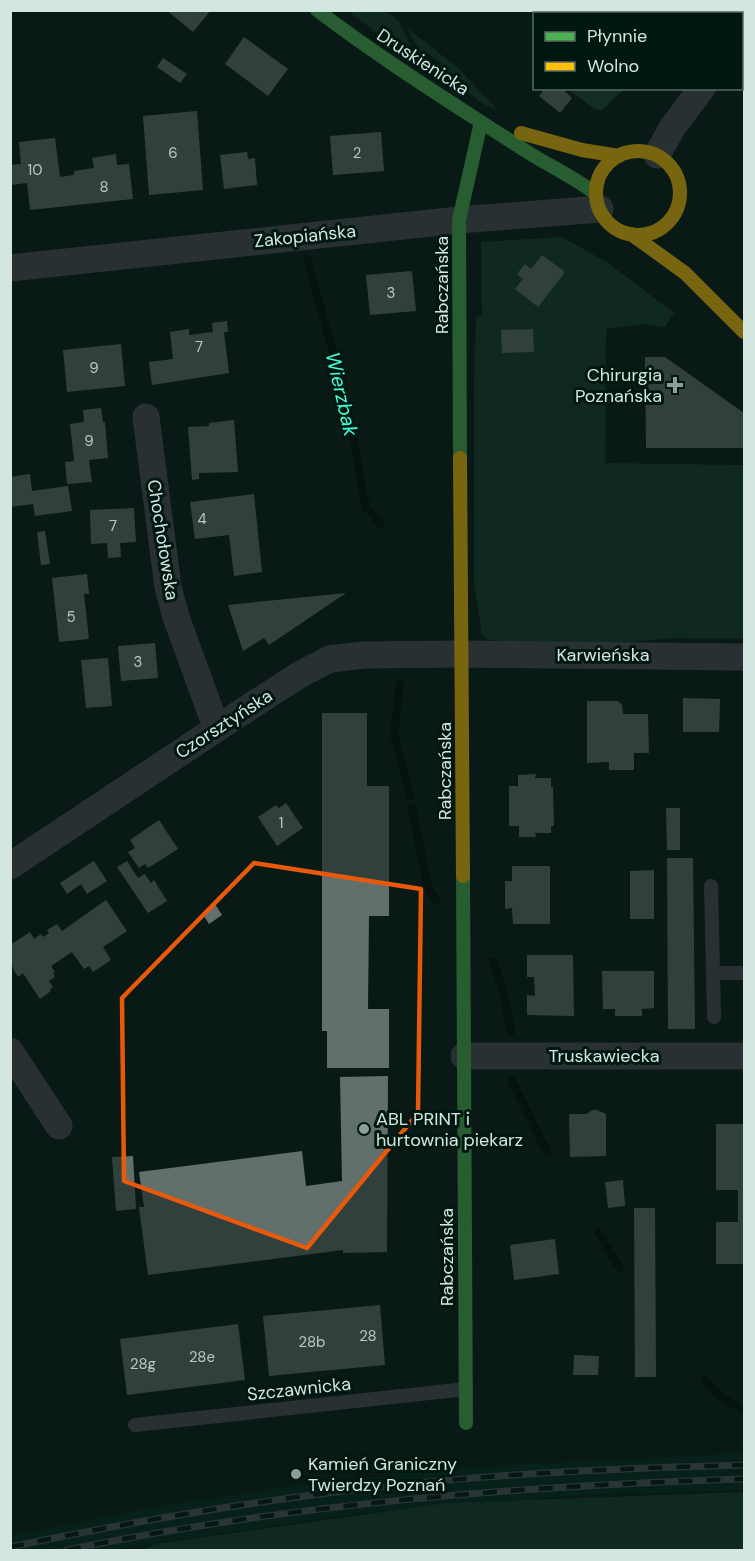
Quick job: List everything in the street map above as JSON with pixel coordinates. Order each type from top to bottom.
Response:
[{"type":"street","name":"Druskienicka","points":[[317,10],[366,47],[530,154],[578,180],[598,202]]},
{"type":"street","points":[[657,155],[672,128],[700,90]]},
{"type":"street","name":"Druskienicka","points":[[481,122],[575,149],[601,155],[619,156]]},
{"type":"street","name":"Rabczańska","points":[[466,1423],[459,220],[481,122]]},
{"type":"street","points":[[631,234],[657,231],[667,223],[680,200],[680,186],[676,174],[668,163],[657,155],[644,151],[631,151],[619,156],[606,165],[598,179],[598,202],[607,221],[631,234],[685,273],[744,331]]},
{"type":"street","name":"Zakopiańska","points":[[10,268],[459,220],[598,202]]},
{"type":"street","points":[[675,212],[680,229]]},
{"type":"street","points":[[692,259],[705,291]]},
{"type":"street","name":"Chochołowska","points":[[146,417],[168,587],[176,617],[211,713],[219,727]]},
{"type":"street","name":"Karwieńska","points":[[462,654],[744,657]]},
{"type":"street","name":"Czorsztyńska","points":[[10,866],[299,675],[330,659],[364,655],[462,654]]},
{"type":"street","points":[[10,1051],[59,1126]]},
{"type":"street","name":"Truskawiecka","points":[[464,1056],[744,1056]]},
{"type":"lane","points":[[711,886],[714,1017]]},
{"type":"lane","points":[[713,973],[744,973]]},
{"type":"lane","name":"Szczawnicka","points":[[135,1425],[466,1389]]},
{"type":"highlighted area","points":[[254,863],[421,889],[418,1113],[307,1248],[124,1181],[122,998]]},
{"type":"shaded area","points":[[348,11],[385,11],[399,21],[417,63]]},
{"type":"shaded area","points":[[407,28],[458,68],[497,109],[483,104],[437,69],[441,63],[427,53],[423,58]]},
{"type":"shaded area","points":[[569,90],[623,90],[602,110],[594,109]]},
{"type":"shaded area","points":[[562,237],[608,263],[674,313],[665,327],[644,324],[606,329],[605,463],[744,465],[744,639],[676,638],[607,644],[516,642],[489,640],[482,635],[474,583],[474,382],[476,317],[482,316],[481,242]]},
{"type":"shaded area","points":[[744,1453],[744,1490],[582,1495],[436,1506],[354,1514],[116,1550],[11,1550],[11,1536],[144,1509],[287,1487],[443,1469]]},
{"type":"shaded area","points":[[744,1492],[744,1550],[142,1550],[155,1544],[447,1503]]},
{"type":"building","points":[[166,10],[211,10],[193,32]]},
{"type":"building","points":[[244,37],[288,69],[268,96],[225,64]]},
{"type":"building","points":[[163,58],[187,74],[180,83],[157,67]]},
{"type":"building","points":[[544,90],[563,90],[572,98],[560,113],[539,96]]},
{"type":"building","points":[[197,111],[203,190],[149,195],[143,116]]},
{"type":"building","points":[[381,132],[384,171],[333,175],[330,136]]},
{"type":"building","points":[[55,138],[60,177],[74,175],[74,171],[94,168],[92,158],[116,154],[117,165],[129,164],[133,199],[30,210],[27,183],[10,185],[10,165],[21,164],[19,142]]},
{"type":"building","points":[[247,152],[248,159],[255,158],[257,185],[224,189],[220,155]]},
{"type":"building","points":[[542,255],[565,272],[538,307],[515,289],[523,279],[517,274],[525,264],[531,269]]},
{"type":"building","points":[[412,271],[416,311],[370,315],[366,275]]},
{"type":"building","points":[[227,321],[228,332],[224,332],[229,373],[152,385],[149,362],[173,359],[170,332],[189,329],[189,335],[213,332],[212,323]]},
{"type":"building","points":[[533,329],[534,352],[502,353],[501,330]]},
{"type":"building","points":[[121,344],[125,386],[67,392],[63,350]]},
{"type":"building","name":"Chirurgia Poznańska","points":[[645,357],[665,357],[744,413],[744,448],[646,448]]},
{"type":"building","points":[[101,408],[103,422],[105,422],[108,458],[89,460],[92,482],[67,484],[65,462],[74,461],[70,424],[84,422],[83,410]]},
{"type":"building","points":[[234,420],[238,472],[199,473],[199,479],[192,480],[188,427],[209,426],[209,423]]},
{"type":"building","points":[[30,474],[32,491],[68,486],[72,511],[35,516],[33,504],[10,507],[10,477]]},
{"type":"building","points":[[254,494],[262,572],[234,576],[229,535],[195,539],[190,502]]},
{"type":"building","points":[[134,508],[136,542],[120,543],[121,557],[108,558],[107,543],[91,544],[90,510]]},
{"type":"building","points":[[45,531],[50,564],[41,565],[37,532]]},
{"type":"building","points":[[87,574],[89,594],[84,594],[89,639],[59,642],[52,578]]},
{"type":"building","points":[[346,593],[269,645],[264,638],[243,651],[228,605]]},
{"type":"building","points":[[155,643],[158,678],[121,681],[118,646]]},
{"type":"building","points":[[108,658],[112,706],[86,708],[81,660]]},
{"type":"building","points":[[683,698],[720,699],[719,732],[683,732]]},
{"type":"building","points":[[587,701],[618,701],[622,705],[623,714],[648,714],[649,753],[634,753],[634,770],[609,770],[609,762],[587,763]]},
{"type":"building","points":[[322,713],[367,713],[367,786],[389,786],[389,916],[369,916],[368,1009],[389,1009],[389,1068],[327,1068],[327,1031],[322,1031]]},
{"type":"building","points":[[536,774],[535,778],[551,778],[554,826],[551,826],[551,833],[535,833],[536,837],[519,837],[519,826],[509,826],[509,786],[518,786],[518,775]]},
{"type":"building","points":[[286,803],[303,828],[277,846],[258,817],[276,805],[279,808]]},
{"type":"building","points":[[666,808],[680,808],[680,850],[667,850]]},
{"type":"building","points":[[159,820],[178,849],[148,868],[145,864],[139,868],[128,852],[135,848],[130,840]]},
{"type":"building","points":[[667,858],[693,858],[695,1029],[668,1029]]},
{"type":"building","points":[[94,861],[107,881],[87,894],[81,884],[67,894],[60,883]]},
{"type":"building","points":[[127,861],[138,878],[145,874],[151,883],[154,880],[167,901],[148,913],[117,867]]},
{"type":"building","points":[[512,866],[550,866],[550,924],[513,924],[512,908],[505,909],[505,881],[512,881]]},
{"type":"building","points":[[654,870],[654,919],[630,919],[630,871]]},
{"type":"building","points":[[106,900],[127,931],[103,947],[111,960],[93,972],[89,966],[84,969],[72,952],[51,966],[55,977],[49,981],[53,987],[40,999],[23,973],[18,977],[15,972],[10,962],[10,945],[30,932],[34,939],[41,934],[43,937],[49,933],[47,930],[57,924],[62,931]]},
{"type":"building","points":[[215,904],[222,915],[209,924],[202,913]]},
{"type":"building","points":[[527,955],[573,955],[574,1016],[527,1015],[527,995],[535,996],[534,977],[527,977]]},
{"type":"building","points":[[602,971],[654,971],[654,1008],[642,1009],[642,1016],[615,1016],[615,1009],[603,1009]]},
{"type":"building","name":"ABL PRINT i hurtownia piekarz","points":[[388,1076],[387,1252],[343,1253],[343,1250],[148,1275],[139,1207],[144,1207],[139,1172],[302,1151],[306,1186],[342,1181],[340,1077]]},
{"type":"building","points":[[592,1110],[606,1114],[606,1156],[570,1157],[569,1114],[587,1114]]},
{"type":"building","points":[[716,1124],[744,1124],[744,1264],[716,1264],[716,1222],[738,1222],[738,1190],[716,1190]]},
{"type":"building","points":[[133,1156],[136,1209],[116,1211],[112,1157]]},
{"type":"building","points":[[623,1180],[625,1206],[608,1208],[605,1182]]},
{"type":"building","points":[[634,1208],[655,1208],[656,1377],[635,1377]]},
{"type":"building","points":[[555,1239],[559,1274],[514,1280],[510,1245]]},
{"type":"building","points":[[380,1305],[385,1365],[269,1376],[263,1316]]},
{"type":"building","points":[[238,1324],[245,1380],[127,1395],[120,1339]]},
{"type":"building","points":[[574,1355],[599,1356],[598,1375],[573,1375]]},
{"type":"waterway","name":"Wierzbak","points":[[307,259],[343,388],[363,496],[367,508],[381,525]]},
{"type":"waterway","name":"Wierzbak","points":[[400,682],[394,734],[410,796]]},
{"type":"waterway","name":"Wierzbak","points":[[412,808],[427,884],[436,901]]},
{"type":"waterway","name":"Wierzbak","points":[[493,961],[504,995],[511,1031]]},
{"type":"waterway","name":"Wierzbak","points":[[512,1081],[547,1152]]},
{"type":"waterway","name":"Wierzbak","points":[[598,1232],[620,1268]]},
{"type":"waterway","name":"Wierzbak","points":[[705,1379],[715,1392],[744,1411]]},
{"type":"railway","points":[[10,1547],[213,1509],[367,1488],[541,1473],[744,1465]]},
{"type":"railway","points":[[67,1550],[235,1520],[404,1500],[489,1492],[744,1479]]},
{"type":"traffic: fast","points":[[317,10],[420,82],[596,194]]},
{"type":"traffic: fast","points":[[460,458],[459,220],[481,122]]},
{"type":"traffic: fast","points":[[463,876],[466,1423]]},
{"type":"traffic: slow","points":[[521,133],[582,150],[619,156]]},
{"type":"traffic: slow","points":[[638,151],[661,158],[673,170],[680,193],[673,216],[661,228],[638,235],[615,228],[603,216],[596,193],[603,170],[615,158],[638,151]]},
{"type":"traffic: slow","points":[[631,234],[685,273],[744,332]]},
{"type":"traffic: slow","points":[[460,458],[463,876]]},
{"type":"place","name":"Chirurgia Poznańska","points":[[675,385]]},
{"type":"place","name":"ABL PRINT i hurtownia piekarz","points":[[364,1129]]},
{"type":"place","name":"Kamień Graniczny Twierdzy Poznań","points":[[296,1474]]}]
